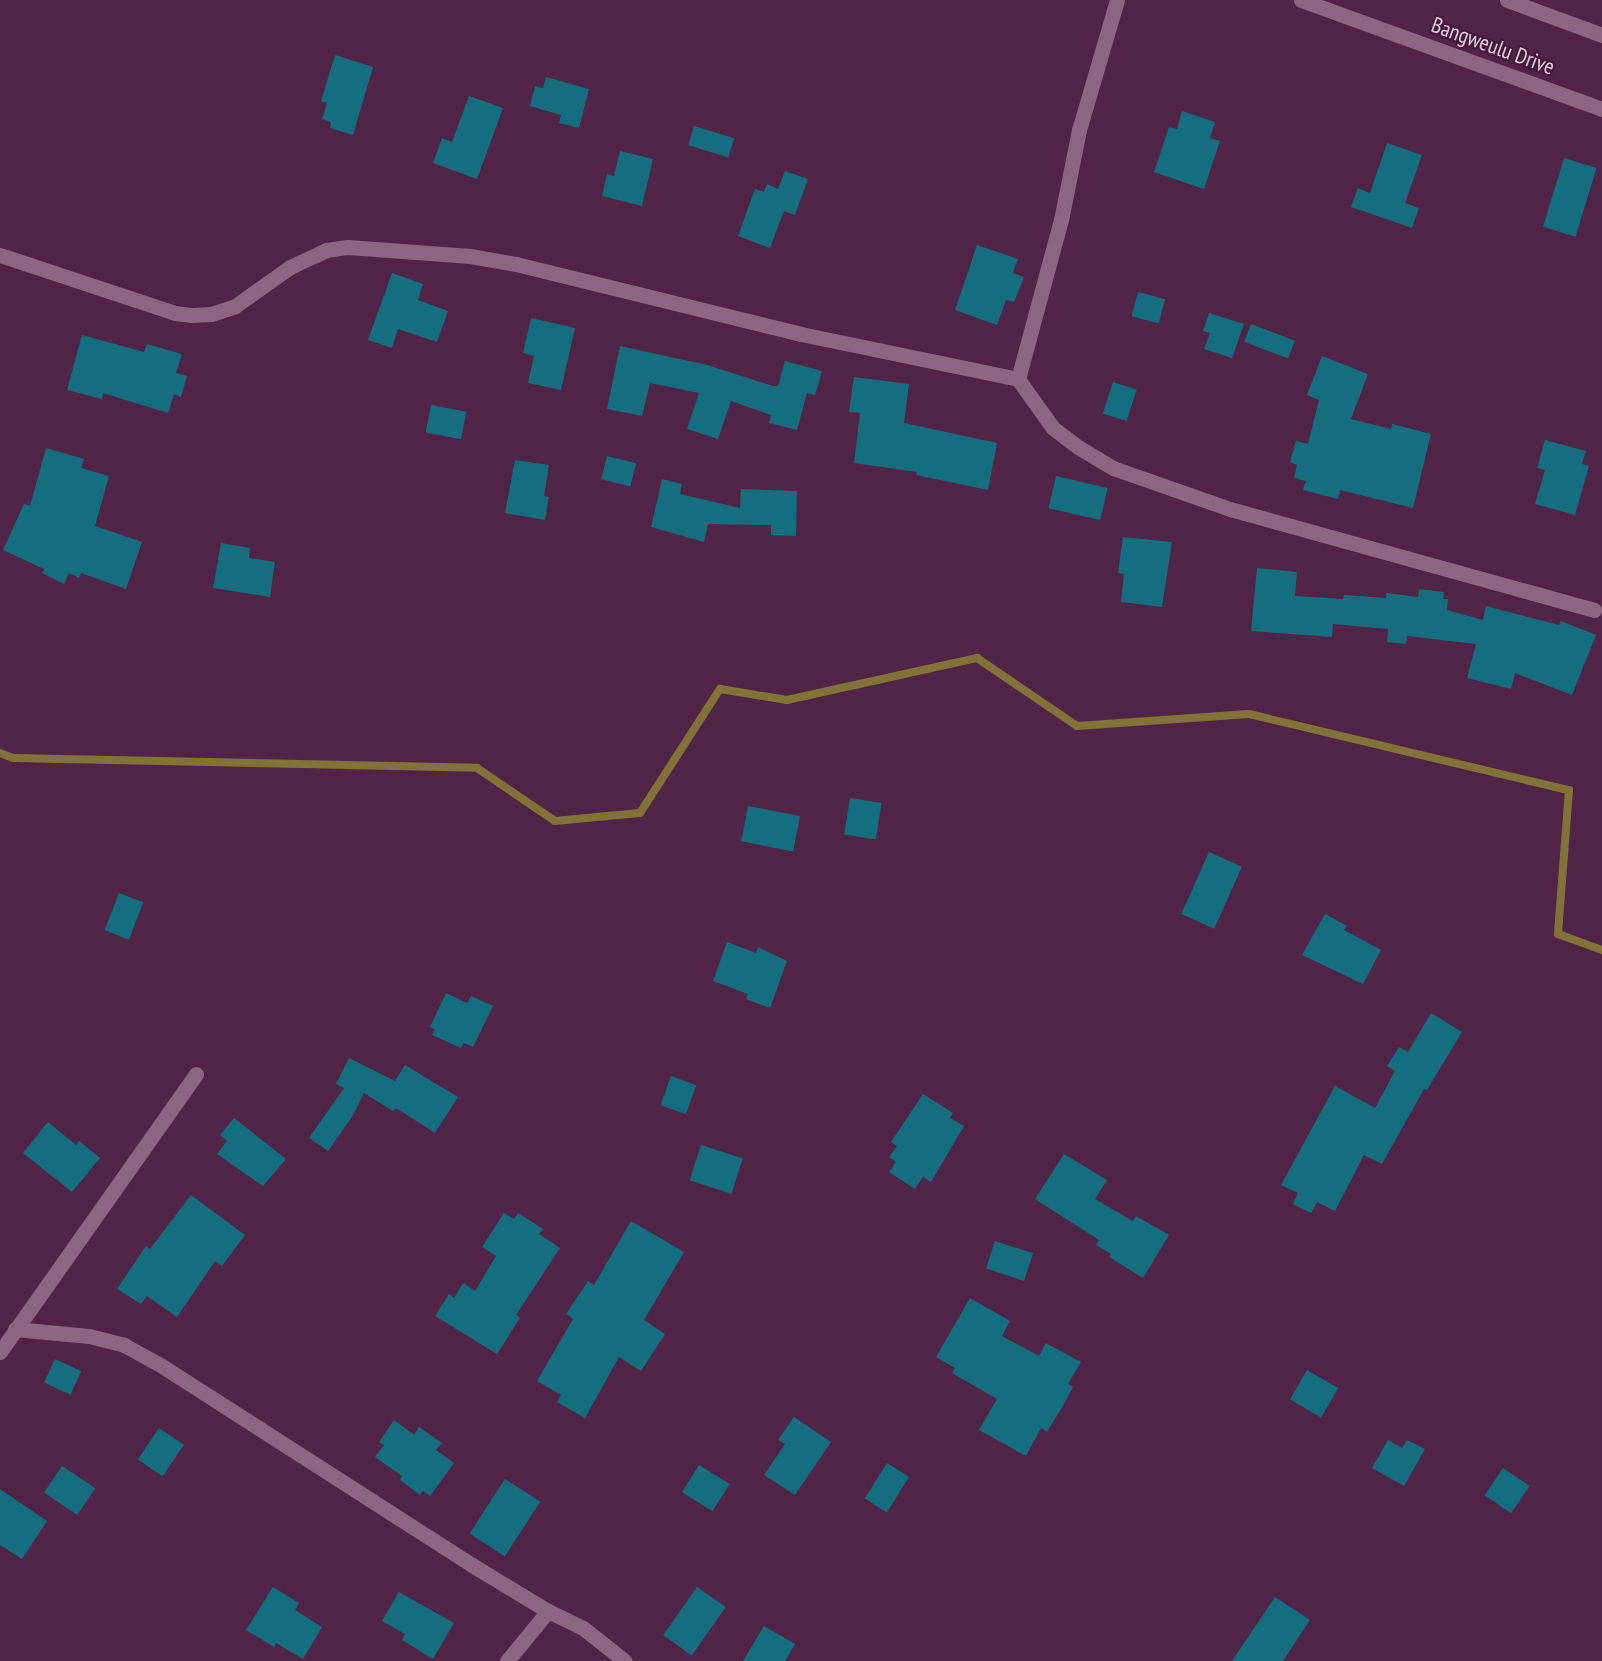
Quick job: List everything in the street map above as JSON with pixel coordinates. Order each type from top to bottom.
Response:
[{"type":"street","points":[[1018,379],[1061,220],[1079,129],[1117,0]]},
{"type":"street","name":"Bangweulu Drive","points":[[1302,0],[1318,3],[1602,109]]},
{"type":"street","points":[[1507,0],[1602,35]]},
{"type":"street","points":[[0,255],[176,313],[192,315],[211,314],[236,306],[290,267],[326,250],[348,247],[470,256],[527,266],[801,334],[1018,379],[1053,428],[1078,447],[1113,468],[1230,509],[1594,610]]},
{"type":"street","points":[[0,1352],[196,1074]]},
{"type":"street","points":[[15,1329],[90,1336],[124,1345],[162,1366],[548,1611],[583,1628],[625,1661]]},
{"type":"street","points":[[507,1661],[548,1611]]},
{"type":"building","points":[[335,55],[373,67],[353,135],[330,128],[331,122],[322,119],[327,103],[321,101]]},
{"type":"building","points":[[546,77],[589,89],[579,128],[559,123],[561,115],[530,106],[535,86],[543,88]]},
{"type":"building","points":[[469,96],[503,108],[477,179],[433,163],[442,138],[452,142]]},
{"type":"building","points":[[1182,111],[1215,122],[1210,138],[1220,141],[1204,189],[1154,172],[1169,127],[1177,129]]},
{"type":"building","points":[[694,126],[734,138],[728,157],[688,145]]},
{"type":"building","points":[[1387,143],[1422,155],[1405,203],[1419,208],[1412,228],[1351,207],[1358,188],[1370,193]]},
{"type":"building","points":[[620,151],[653,159],[642,206],[602,196],[607,174],[614,176]]},
{"type":"building","points":[[1564,158],[1597,168],[1575,237],[1543,227]]},
{"type":"building","points":[[785,171],[808,179],[795,215],[784,211],[770,248],[738,236],[755,189],[764,192],[767,184],[778,189]]},
{"type":"building","points":[[977,245],[1018,259],[1013,273],[1024,277],[1014,302],[1006,300],[997,325],[955,310]]},
{"type":"building","points":[[392,273],[423,284],[418,300],[448,311],[437,342],[398,329],[392,348],[368,340]]},
{"type":"building","points":[[1138,292],[1165,299],[1159,323],[1132,316]]},
{"type":"building","points":[[1209,313],[1244,324],[1232,358],[1204,349],[1210,333],[1203,331]]},
{"type":"building","points":[[531,318],[575,328],[561,390],[528,383],[534,356],[523,353]]},
{"type":"building","points":[[1251,324],[1295,341],[1288,359],[1244,342]]},
{"type":"building","points":[[82,335],[144,352],[147,344],[182,354],[176,373],[187,376],[181,397],[174,394],[168,413],[103,393],[102,399],[67,390]]},
{"type":"building","points":[[620,346],[707,365],[773,386],[778,386],[785,361],[822,371],[815,395],[807,393],[797,430],[769,423],[771,415],[731,401],[718,439],[687,429],[699,393],[650,383],[642,416],[607,409]]},
{"type":"building","points":[[1322,356],[1368,374],[1351,419],[1391,429],[1392,424],[1431,434],[1413,508],[1340,490],[1338,499],[1303,490],[1306,481],[1294,478],[1297,465],[1290,462],[1296,441],[1308,444],[1319,400],[1307,395]]},
{"type":"building","points":[[854,377],[909,384],[904,423],[997,443],[988,490],[916,475],[917,472],[854,463],[860,413],[849,412]]},
{"type":"building","points":[[1113,382],[1137,390],[1127,421],[1103,413]]},
{"type":"building","points":[[431,405],[466,412],[461,439],[426,432]]},
{"type":"building","points":[[1545,440],[1586,451],[1582,464],[1589,466],[1575,515],[1535,504],[1545,470],[1537,468]]},
{"type":"building","points":[[46,448],[84,459],[81,468],[109,476],[95,526],[142,542],[126,589],[81,573],[79,578],[69,573],[64,584],[42,573],[44,569],[3,550],[24,504],[30,506]]},
{"type":"building","points":[[607,456],[636,463],[630,487],[601,479]]},
{"type":"building","points":[[515,460],[549,465],[544,496],[549,497],[545,520],[505,513]]},
{"type":"building","points":[[1056,476],[1108,488],[1100,520],[1049,508]]},
{"type":"building","points":[[662,479],[682,484],[680,494],[740,508],[741,489],[797,491],[796,536],[771,535],[771,525],[708,524],[704,542],[651,527]]},
{"type":"building","points":[[1123,537],[1172,542],[1162,607],[1121,602],[1124,574],[1118,573]]},
{"type":"building","points":[[221,543],[250,548],[249,558],[275,562],[270,597],[213,588]]},
{"type":"building","points":[[1257,568],[1297,572],[1295,596],[1343,599],[1344,595],[1386,598],[1386,593],[1418,597],[1419,589],[1444,592],[1443,599],[1448,599],[1447,610],[1483,620],[1486,606],[1559,625],[1561,621],[1596,635],[1572,695],[1515,673],[1511,689],[1467,678],[1476,644],[1407,636],[1406,644],[1387,642],[1388,629],[1333,624],[1332,637],[1251,631]]},
{"type":"building","points":[[850,798],[882,803],[876,840],[844,835]]},
{"type":"building","points":[[748,806],[800,816],[793,851],[741,841]]},
{"type":"building","points":[[1209,852],[1242,867],[1214,929],[1181,914]]},
{"type":"building","points":[[119,893],[143,902],[129,940],[105,930]]},
{"type":"building","points":[[1325,914],[1347,926],[1344,930],[1381,950],[1363,984],[1302,955]]},
{"type":"building","points":[[727,942],[756,953],[758,947],[787,961],[770,1008],[746,999],[748,994],[713,981]]},
{"type":"building","points":[[446,993],[467,1003],[471,996],[493,1006],[473,1047],[464,1043],[461,1048],[432,1035],[435,1029],[430,1027]]},
{"type":"building","points":[[1431,1013],[1462,1032],[1427,1090],[1424,1089],[1382,1164],[1364,1155],[1335,1211],[1317,1202],[1311,1213],[1293,1204],[1298,1193],[1281,1185],[1335,1086],[1375,1108],[1395,1071],[1387,1066],[1399,1047],[1408,1052]]},
{"type":"building","points":[[349,1058],[395,1081],[405,1065],[458,1097],[435,1133],[396,1108],[393,1111],[364,1093],[352,1117],[328,1151],[309,1138],[344,1088],[336,1084]]},
{"type":"building","points":[[671,1076],[696,1085],[686,1114],[660,1105]]},
{"type":"building","points":[[923,1094],[953,1113],[950,1118],[964,1126],[931,1182],[923,1177],[915,1189],[889,1172],[896,1162],[889,1157],[897,1146],[891,1142]]},
{"type":"building","points":[[234,1118],[286,1159],[263,1186],[217,1154],[227,1141],[220,1135]]},
{"type":"building","points":[[48,1122],[76,1145],[79,1141],[100,1158],[72,1192],[23,1153]]},
{"type":"building","points":[[701,1145],[743,1159],[731,1194],[690,1180]]},
{"type":"building","points":[[1064,1154],[1107,1180],[1095,1199],[1133,1221],[1136,1216],[1169,1235],[1143,1278],[1109,1257],[1111,1254],[1096,1245],[1099,1240],[1035,1199]]},
{"type":"building","points":[[191,1195],[245,1235],[222,1266],[215,1261],[177,1317],[147,1296],[141,1304],[117,1289],[146,1246],[150,1249]]},
{"type":"building","points":[[504,1213],[514,1219],[518,1213],[543,1229],[539,1234],[560,1248],[516,1315],[520,1318],[497,1354],[435,1316],[449,1294],[454,1298],[463,1283],[475,1291],[496,1256],[482,1247]]},
{"type":"building","points":[[631,1221],[684,1252],[644,1320],[665,1334],[641,1371],[619,1357],[585,1418],[557,1402],[561,1395],[537,1381],[573,1319],[566,1314],[588,1281],[594,1285]]},
{"type":"building","points":[[995,1241],[1033,1253],[1024,1281],[986,1269]]},
{"type":"building","points":[[970,1298],[1010,1321],[1002,1336],[1039,1356],[1046,1343],[1081,1362],[1068,1384],[1073,1387],[1064,1404],[1047,1432],[1041,1428],[1026,1456],[979,1430],[997,1399],[952,1373],[955,1368],[936,1357]]},
{"type":"building","points":[[55,1359],[81,1371],[70,1395],[44,1383]]},
{"type":"building","points":[[1307,1370],[1338,1388],[1321,1417],[1290,1399]]},
{"type":"building","points":[[794,1417],[831,1442],[795,1495],[764,1475],[785,1444],[778,1440]]},
{"type":"building","points":[[394,1420],[414,1435],[419,1427],[442,1443],[436,1450],[454,1463],[430,1496],[423,1491],[420,1495],[400,1480],[402,1476],[375,1457],[384,1445],[379,1442]]},
{"type":"building","points":[[159,1428],[184,1445],[163,1476],[138,1460]]},
{"type":"building","points":[[1388,1440],[1402,1448],[1407,1440],[1425,1449],[1404,1486],[1372,1468]]},
{"type":"building","points":[[887,1463],[909,1477],[887,1512],[865,1499]]},
{"type":"building","points":[[699,1465],[730,1484],[713,1511],[682,1492]]},
{"type":"building","points":[[62,1466],[95,1488],[77,1515],[44,1493]]},
{"type":"building","points":[[1503,1468],[1530,1486],[1511,1513],[1485,1495]]},
{"type":"building","points":[[505,1479],[540,1502],[505,1556],[470,1534]]},
{"type":"building","points":[[0,1489],[47,1521],[22,1559],[0,1545]]},
{"type":"building","points":[[273,1587],[299,1603],[295,1610],[322,1627],[303,1659],[276,1643],[274,1647],[246,1630]]},
{"type":"building","points":[[697,1587],[726,1607],[692,1655],[663,1635]]},
{"type":"building","points":[[399,1592],[454,1623],[433,1659],[402,1640],[405,1634],[382,1621]]},
{"type":"building","points":[[1275,1597],[1310,1620],[1283,1661],[1232,1661]]},
{"type":"building","points":[[764,1626],[795,1644],[785,1661],[743,1661]]},
{"type":"waterway","points":[[0,753],[13,758],[477,768],[555,821],[640,813],[720,689],[787,700],[977,658],[1077,726],[1249,714],[1569,790],[1558,934],[1602,950]]}]
